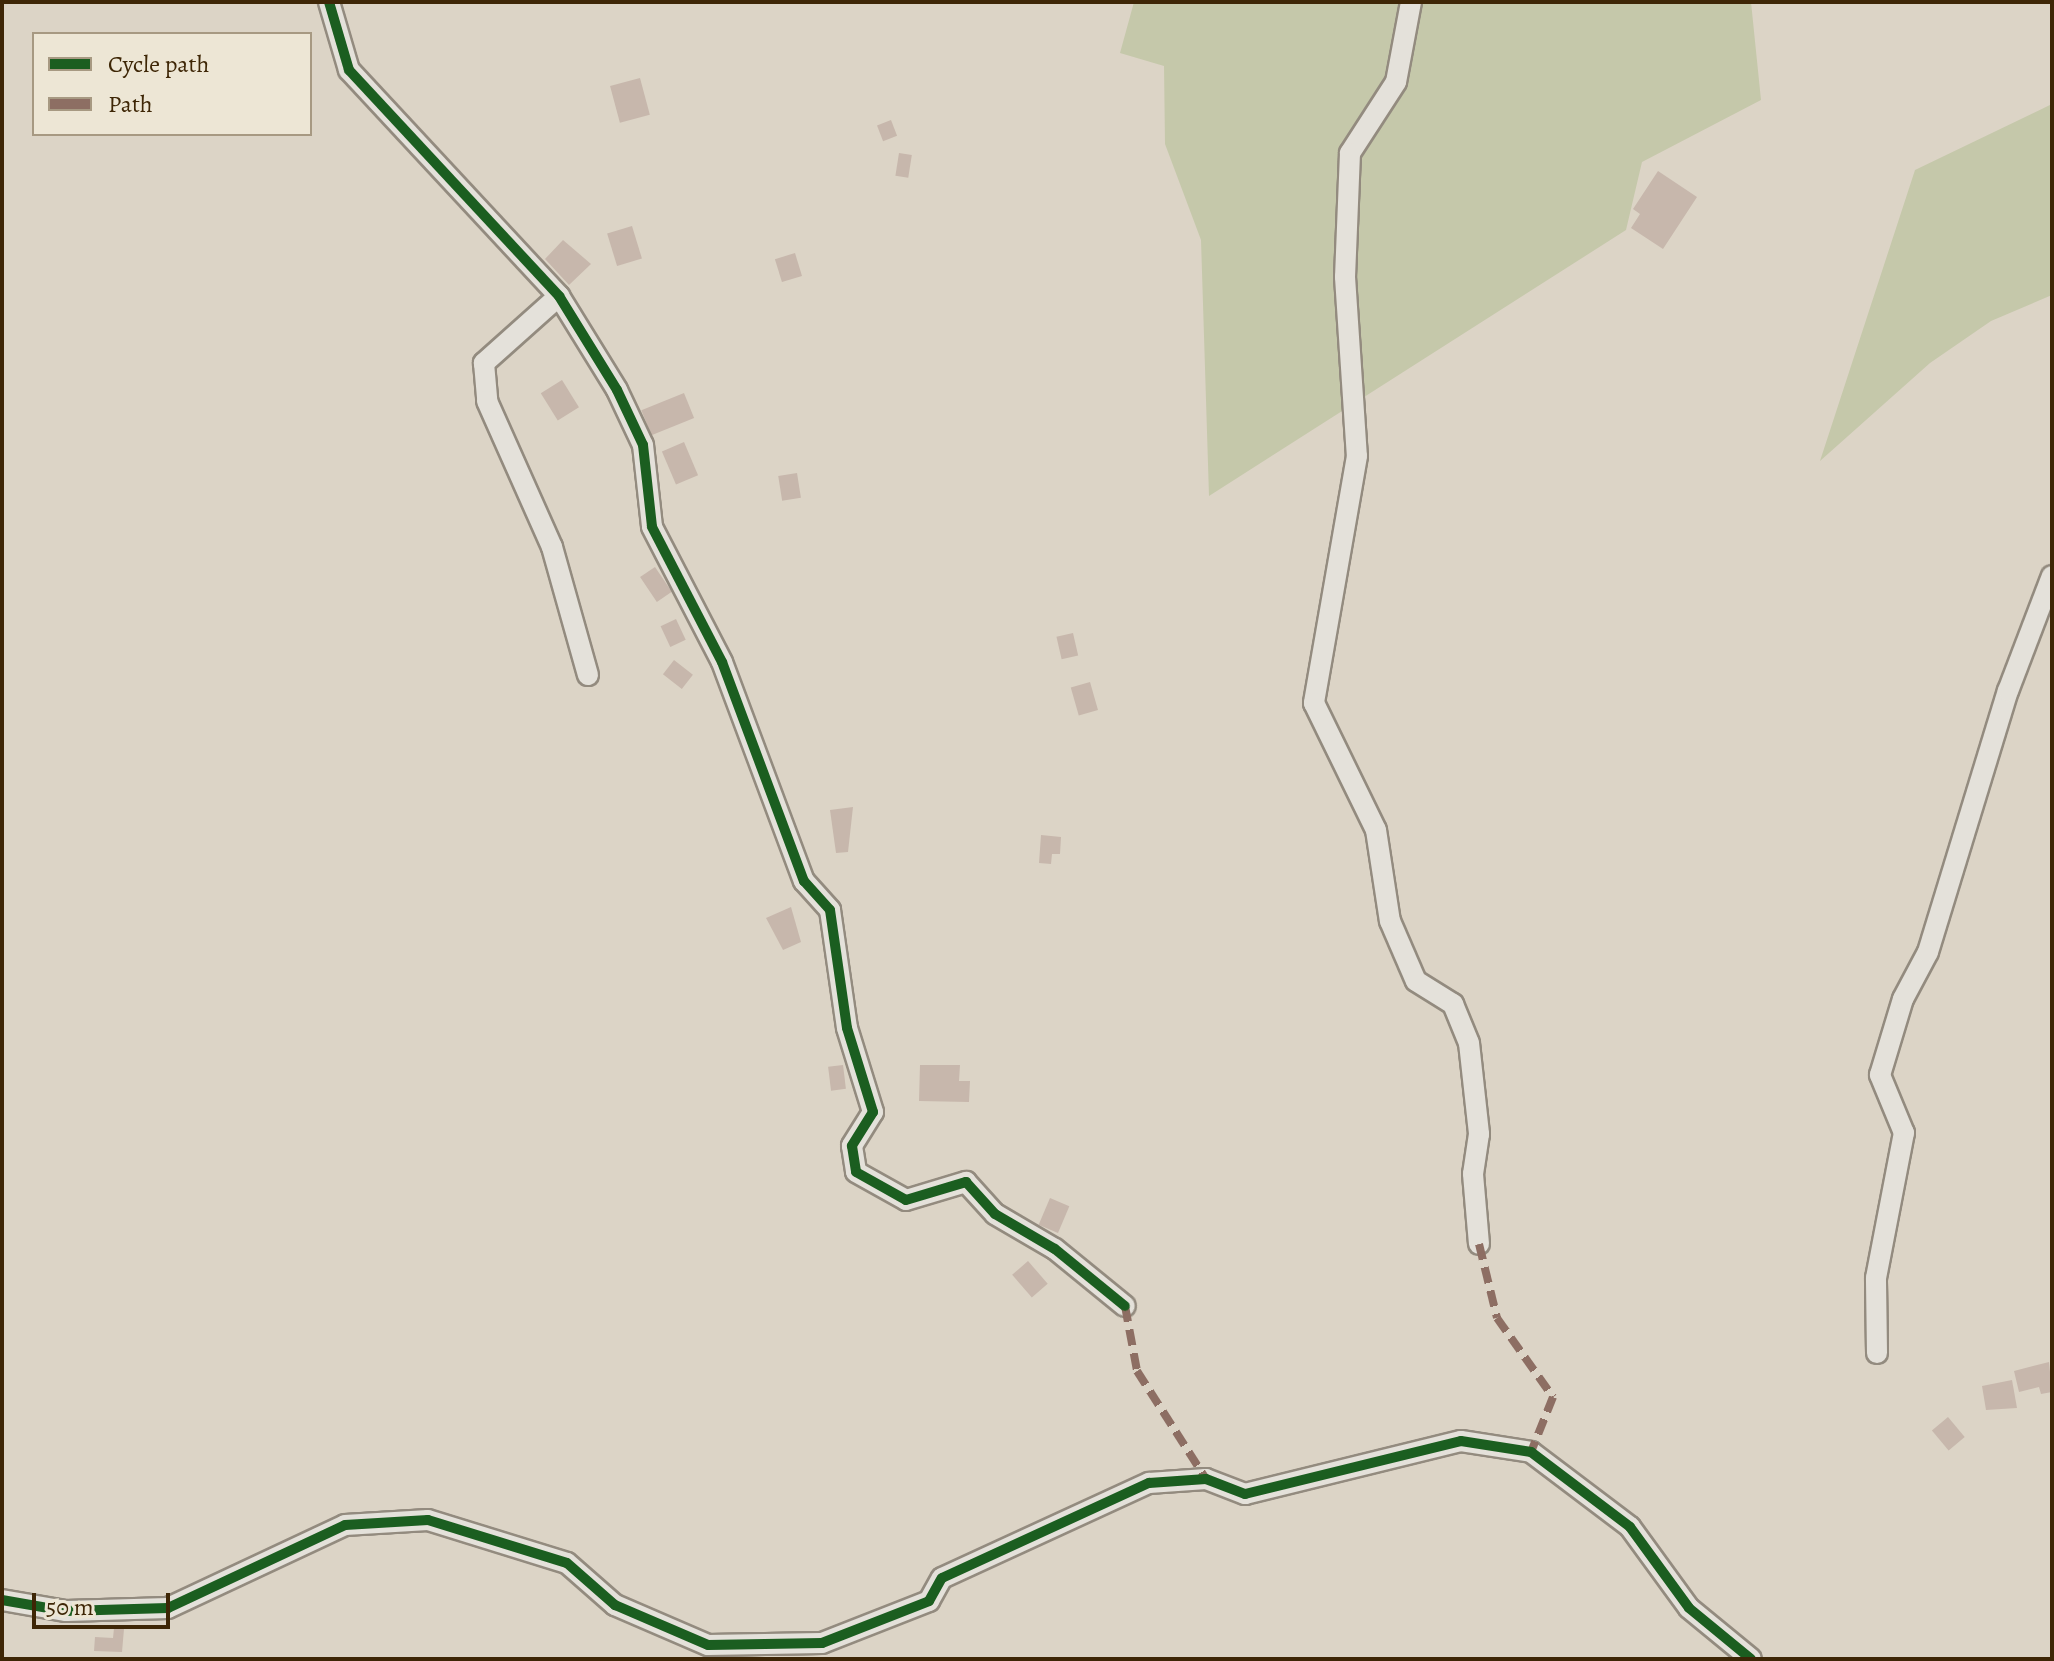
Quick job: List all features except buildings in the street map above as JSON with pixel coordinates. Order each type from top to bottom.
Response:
[{"type":"street","points":[[329,2],[349,70],[559,296],[617,390],[643,445],[652,527],[722,662],[804,881],[830,910],[847,1028],[873,1112],[852,1146],[856,1172],[906,1200],[966,1182],[995,1214],[1075,1263],[1125,1306]]},
{"type":"street","points":[[1411,2],[1396,82],[1350,153],[1345,277],[1357,456],[1314,703],[1376,830],[1390,921],[1416,981],[1453,1004],[1469,1043],[1479,1134],[1473,1174],[1479,1244]]},
{"type":"street","points":[[559,296],[484,363],[487,401],[552,547],[588,675]]},
{"type":"street","points":[[1877,1353],[1876,1278],[1904,1133],[1880,1075],[1903,999],[1928,952],[2008,691],[2052,576]]},
{"type":"street","points":[[2,1600],[66,1611],[168,1608],[345,1525],[428,1520],[567,1563],[615,1605],[708,1645],[822,1643],[929,1601],[942,1578],[1149,1483],[1206,1479],[1245,1494],[1461,1441],[1531,1452],[1630,1527],[1689,1608],[1751,1659]]},
{"type":"green space","points":[[1134,2],[1751,2],[1761,100],[1642,162],[1626,230],[1209,496],[1201,240],[1165,144],[1164,66],[1120,53]]},
{"type":"green space","points":[[2052,104],[2052,295],[1991,321],[1930,363],[1820,461],[1915,170]]},
{"type":"marked path","points":[[1479,1244],[1497,1318],[1553,1397],[1531,1452]]},
{"type":"marked path","points":[[1125,1306],[1137,1371],[1206,1479]]},
{"type":"cycle path","points":[[329,2],[349,70],[559,296],[617,390],[643,445],[652,527],[722,662],[804,881],[830,910],[847,1028],[873,1112],[852,1146],[856,1172],[906,1200],[966,1182],[995,1214],[1055,1249],[1125,1306]]},
{"type":"cycle path","points":[[2,1600],[66,1611],[168,1608],[345,1525],[428,1520],[567,1563],[615,1605],[708,1645],[822,1643],[929,1601],[942,1578],[1149,1483],[1206,1479],[1245,1494],[1461,1441],[1531,1452],[1630,1527],[1689,1608],[1751,1659]]}]
